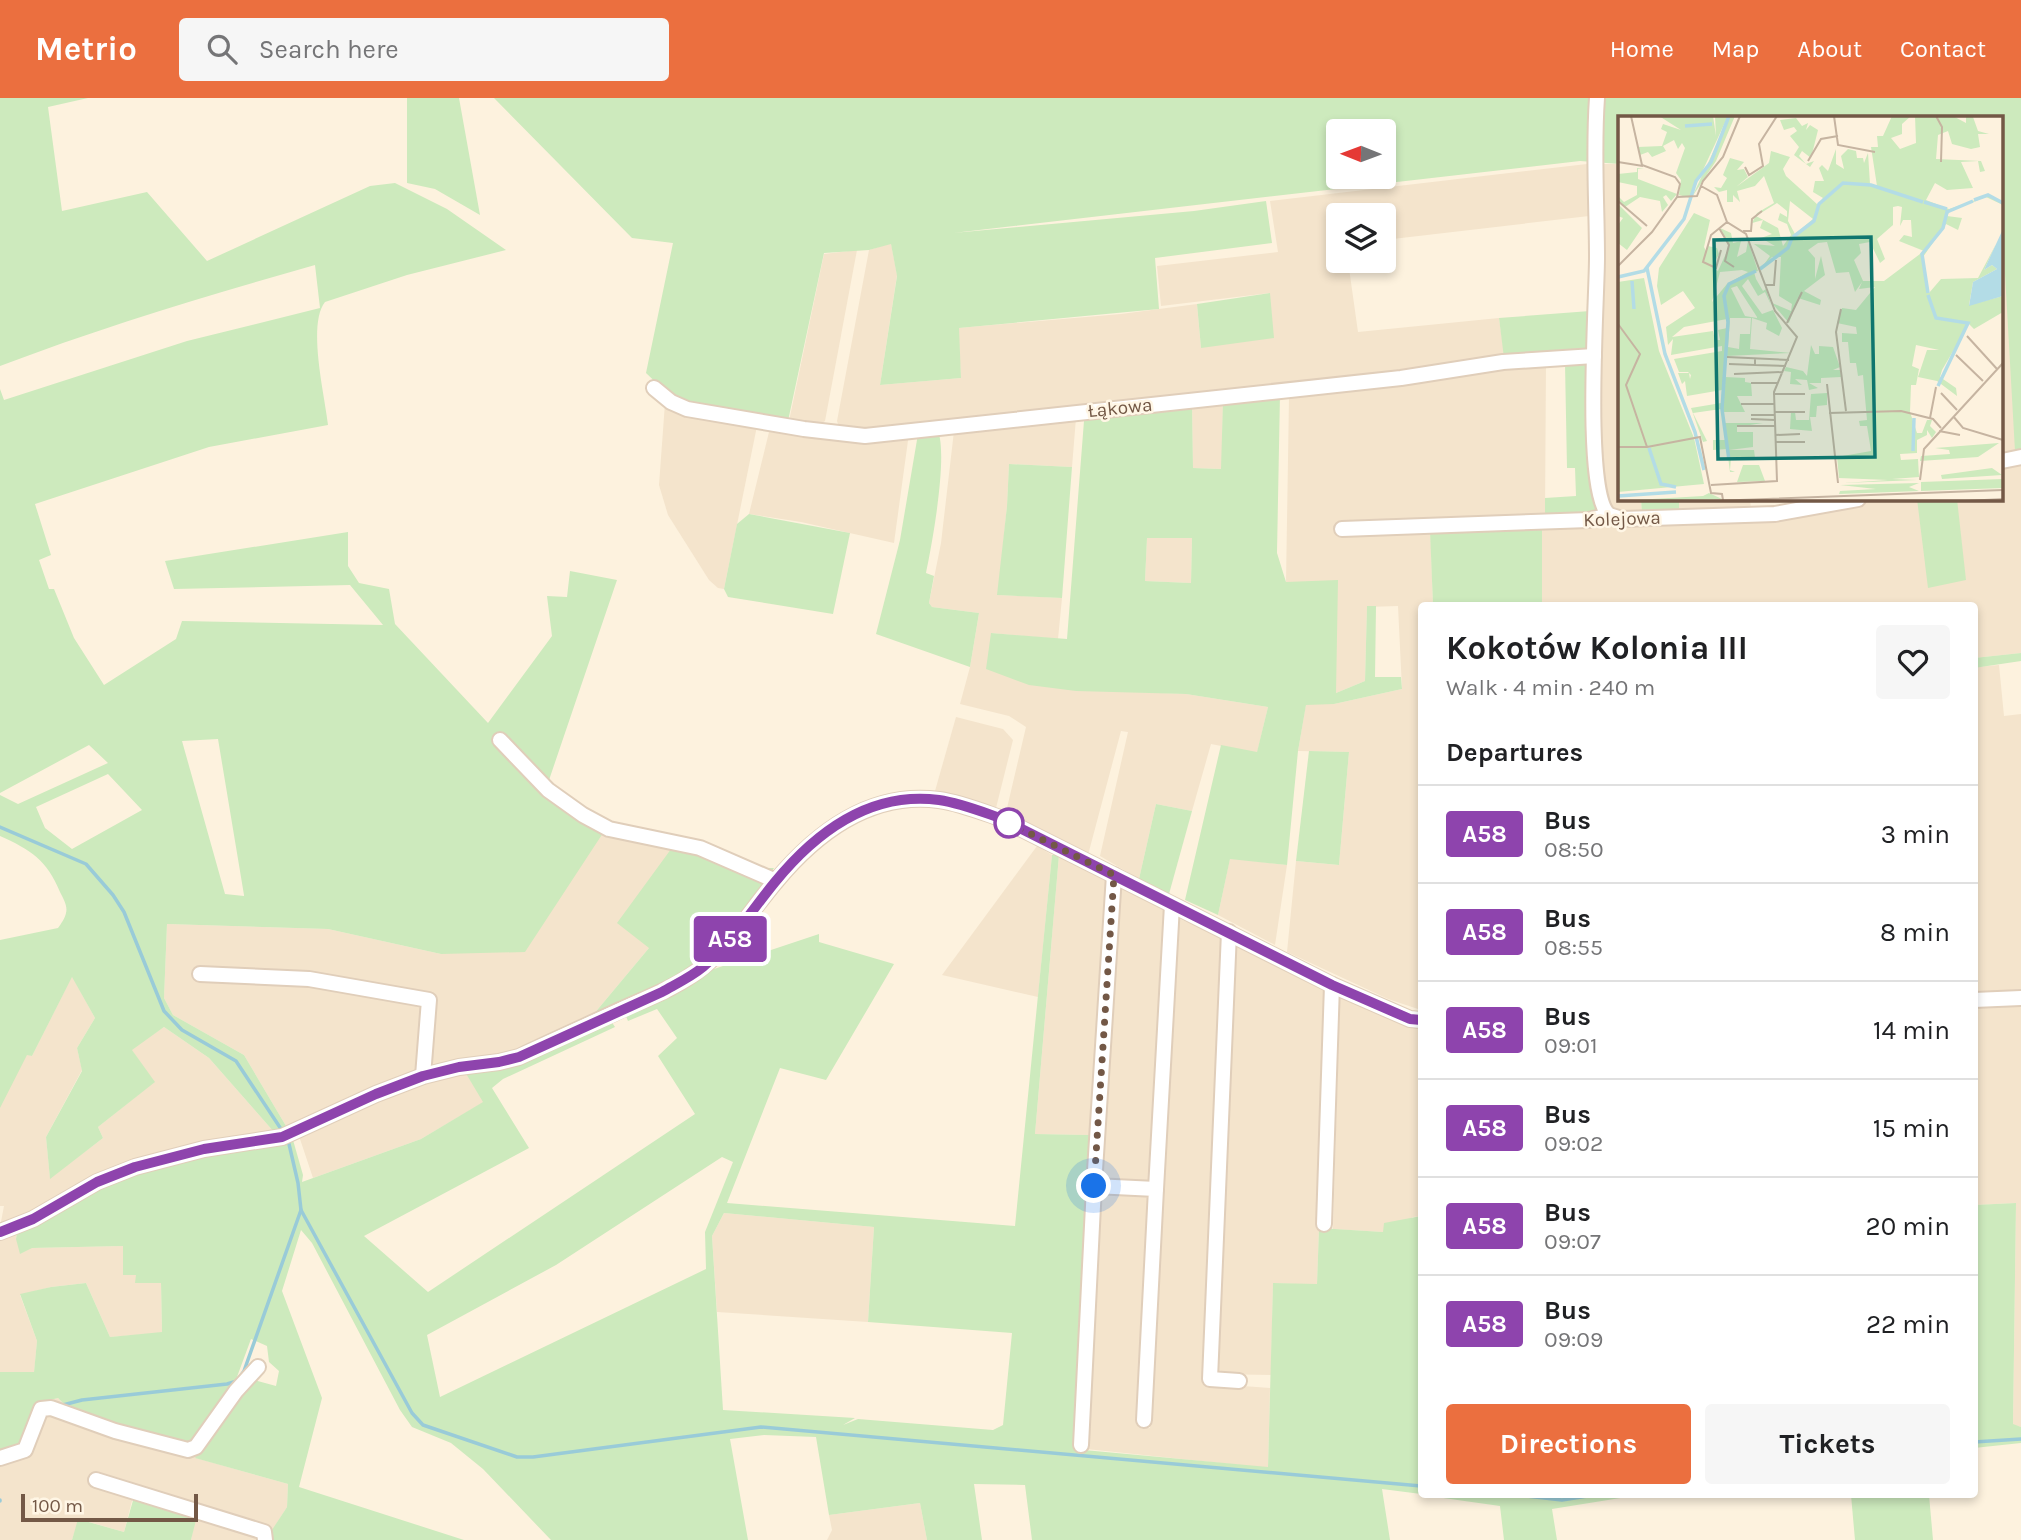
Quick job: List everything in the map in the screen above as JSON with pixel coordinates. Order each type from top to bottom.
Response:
[{"type":"street","points":[[1597,98],[1594,145],[1597,480],[1601,503],[1609,515]]},
{"type":"street","name":"Łąkowa","points":[[654,388],[671,402],[687,409],[804,429],[865,436],[1401,378],[1503,362],[1594,356]]},
{"type":"street","name":"Kolejowa","points":[[1342,529],[1589,520],[1609,515],[1622,519],[1775,514],[1852,500]]},
{"type":"street","points":[[500,740],[548,790],[583,816],[609,829],[700,848],[776,881]]},
{"type":"street","points":[[0,1232],[33,1219],[97,1182],[135,1167],[204,1149],[282,1137],[376,1094],[423,1076],[519,1057],[683,981],[702,968],[729,940],[776,881],[814,841],[834,827],[877,805],[905,799],[941,800],[971,808],[1030,832],[1332,985],[1410,1019],[1418,1020]]},
{"type":"street","points":[[1081,1445],[1114,875]]},
{"type":"street","points":[[1144,1420],[1172,905]]},
{"type":"street","points":[[1229,932],[1210,1379],[1239,1381]]},
{"type":"street","points":[[200,974],[309,979],[429,1000],[423,1076]]},
{"type":"street","points":[[1324,1224],[1332,985]]},
{"type":"street","points":[[1978,1000],[2021,998]]},
{"type":"street","points":[[1094,1186],[1156,1189]]},
{"type":"street","points":[[0,1458],[24,1450],[41,1409],[51,1408],[127,1434],[187,1450],[196,1447],[236,1391],[258,1367]]},
{"type":"street","points":[[96,1480],[264,1532],[265,1540]]},
{"type":"shaded area","points":[[1587,164],[1589,216],[1396,239],[1396,203],[1326,203],[1326,273],[1350,273],[1358,332],[1499,318],[1506,366],[1546,363],[1545,516],[1430,520],[1433,602],[1418,602],[1418,1009],[1388,999],[1287,952],[1296,861],[1339,865],[1349,752],[1298,751],[1306,704],[1334,704],[1402,689],[1398,606],[1367,607],[1365,681],[1336,693],[1286,582],[1289,398],[1345,387],[1345,376],[910,426],[894,543],[801,522],[749,514],[769,432],[872,441],[874,427],[839,427],[837,421],[869,250],[891,243],[897,275],[880,385],[961,378],[958,328],[1121,314],[1197,304],[1201,348],[1270,293],[1161,306],[1157,266],[1278,252],[1270,201],[1373,189],[1396,189],[1396,186]]},
{"type":"shaded area","points":[[1600,164],[1618,164],[1618,500],[1641,500],[1642,515],[1617,512],[1609,506],[1602,481]]},
{"type":"shaded area","points":[[2004,221],[2021,222],[2021,653],[1978,658],[1978,602],[1542,602],[1542,529],[1675,519],[1679,513],[1679,500],[1750,500],[1751,510],[1814,504],[1816,500],[2004,500]]},
{"type":"shaded area","points":[[857,250],[825,421],[820,424],[789,421],[824,254]]},
{"type":"shaded area","points":[[1223,400],[1222,469],[1193,468],[1192,402]]},
{"type":"shaded area","points":[[665,403],[757,426],[724,589],[718,588],[709,580],[668,515],[659,485]]},
{"type":"shaded area","points":[[1076,418],[1072,467],[1009,464],[998,595],[1062,598],[1058,639],[991,633],[1138,692],[1186,694],[1268,707],[1257,753],[1211,744],[1192,811],[1156,804],[1139,879],[1100,856],[1128,732],[1121,731],[1088,855],[1012,817],[1007,808],[1026,727],[1009,716],[960,704],[970,667],[979,613],[932,607],[929,603],[941,543],[954,431]]},
{"type":"shaded area","points":[[1147,538],[1192,538],[1191,583],[1145,581]]},
{"type":"shaded area","points":[[1999,665],[2004,716],[2021,714],[2021,1427],[2013,1425],[2016,1203],[1978,1205],[1978,667]]},
{"type":"shaded area","points":[[956,717],[1003,729],[1013,740],[996,808],[935,791]]},
{"type":"shaded area","points":[[605,830],[674,844],[649,948],[593,1015],[506,1056],[434,1065],[369,1088],[286,1126],[244,1055],[173,1015],[164,998],[167,924],[328,929],[441,954]]},
{"type":"shaded area","points":[[1037,846],[1052,855],[1038,997],[942,975]]},
{"type":"shaded area","points":[[1059,855],[1110,879],[1089,1135],[1035,1134]]},
{"type":"shaded area","points":[[1230,858],[1287,865],[1275,945],[1218,915]]},
{"type":"shaded area","points":[[1118,886],[1166,910],[1157,1036],[1152,1178],[1148,1182],[1107,1181],[1101,1174]]},
{"type":"shaded area","points":[[1175,917],[1223,937],[1202,1383],[1270,1388],[1268,1468],[1086,1449],[1099,1190],[1147,1193],[1152,1198],[1140,1427],[1150,1428],[1163,1119]]},
{"type":"shaded area","points":[[1233,942],[1323,987],[1327,999],[1317,1285],[1273,1283],[1271,1375],[1213,1374]]},
{"type":"shaded area","points":[[72,976],[95,1018],[77,1048],[82,1070],[46,1137],[50,1178],[103,1138],[98,1127],[154,1082],[131,1049],[164,1027],[209,1058],[274,1132],[197,1144],[145,1157],[117,1168],[17,1233],[16,1239],[32,1248],[123,1246],[136,1275],[136,1283],[161,1283],[162,1333],[110,1337],[86,1283],[51,1287],[20,1295],[37,1341],[34,1373],[0,1372],[0,1227],[4,1206],[0,1206],[0,1104],[27,1054],[32,1056]]},
{"type":"shaded area","points":[[1340,997],[1418,1023],[1418,1216],[1383,1232],[1333,1229]]},
{"type":"shaded area","points":[[465,1072],[484,1102],[421,1139],[313,1178],[299,1136],[432,1077]]},
{"type":"shaded area","points":[[724,1213],[874,1227],[868,1322],[717,1312],[712,1236]]},
{"type":"shaded area","points":[[58,1398],[68,1408],[190,1443],[196,1458],[288,1484],[287,1507],[266,1540],[191,1540],[196,1516],[133,1497],[124,1532],[79,1519],[72,1540],[0,1540],[0,1454],[18,1448],[38,1403]]},
{"type":"shaded area","points":[[920,1503],[927,1540],[827,1540],[832,1530],[829,1515]]},
{"type":"green space","points":[[0,98],[88,98],[48,107],[62,211],[147,192],[207,261],[370,186],[395,183],[447,209],[506,250],[407,275],[325,302],[317,327],[317,343],[328,425],[209,447],[35,504],[51,555],[39,560],[49,589],[54,589],[74,638],[104,685],[176,639],[182,621],[383,625],[350,585],[174,589],[165,561],[348,532],[348,566],[359,583],[389,589],[395,624],[488,723],[552,636],[547,596],[567,597],[570,571],[617,580],[548,783],[599,818],[622,828],[687,840],[767,868],[774,868],[755,897],[722,939],[696,964],[673,980],[593,1015],[649,948],[617,923],[674,845],[605,830],[525,952],[441,954],[328,929],[167,924],[164,998],[173,1015],[244,1055],[286,1126],[274,1132],[209,1058],[164,1027],[132,1050],[155,1082],[98,1127],[103,1138],[50,1179],[46,1137],[82,1071],[77,1048],[95,1018],[72,977],[32,1056],[27,1055],[0,1108],[0,940],[58,928],[66,910],[55,881],[37,857],[0,836],[0,795],[18,804],[108,763],[89,745],[0,793],[0,389],[4,400],[187,341],[320,308],[315,265],[156,312],[0,366]],"holes":[[[218,739],[244,895],[244,896],[225,894],[182,741]],[[108,774],[142,810],[72,849],[45,828],[36,807]]]},
{"type":"green space","points":[[407,98],[459,98],[480,215],[435,189],[407,183]]},
{"type":"green space","points":[[494,98],[2021,98],[2021,450],[2015,451],[2004,256],[2004,116],[1618,116],[1618,164],[1580,161],[1396,182],[1396,119],[1326,119],[1326,189],[1336,189],[953,233],[1194,211],[1266,201],[1272,243],[1155,258],[1159,309],[959,328],[961,378],[880,385],[897,276],[891,244],[869,250],[824,253],[788,421],[686,403],[668,394],[646,373],[673,243],[632,238]]},
{"type":"green space","points":[[1270,293],[1274,338],[1201,348],[1197,304]]},
{"type":"green space","points":[[1590,311],[1590,345],[1586,351],[1504,358],[1499,318]]},
{"type":"green space","points":[[1585,361],[1591,366],[1590,460],[1598,514],[1545,516],[1545,498],[1576,496],[1575,468],[1567,468],[1565,364]]},
{"type":"green space","points":[[1280,394],[1277,553],[1286,582],[1338,580],[1336,693],[1365,681],[1367,606],[1376,606],[1375,677],[1401,677],[1402,689],[1334,704],[1306,705],[1298,751],[1287,865],[1230,859],[1218,915],[1185,900],[1221,745],[1257,752],[1268,707],[1186,694],[1076,691],[1029,685],[986,669],[991,633],[1067,639],[1084,421],[1088,414],[1192,402],[1193,468],[1221,469],[1223,400]],"holes":[[[1147,538],[1192,538],[1191,583],[1145,581]]]},
{"type":"green space","points":[[938,431],[941,443],[940,480],[926,573],[934,576],[929,603],[932,607],[979,613],[970,667],[876,634],[900,540],[918,434]]},
{"type":"green space","points":[[1009,464],[1072,467],[1062,598],[997,595]]},
{"type":"green space","points":[[1641,500],[1679,500],[1679,513],[1642,515]]},
{"type":"green space","points":[[1917,500],[1957,500],[1966,580],[1928,588]]},
{"type":"green space","points":[[749,514],[850,533],[833,614],[728,597],[724,589],[737,524]]},
{"type":"green space","points":[[1542,529],[1542,602],[1433,602],[1430,531]]},
{"type":"green space","points":[[2021,653],[2021,661],[1978,667],[1978,658]]},
{"type":"green space","points":[[1309,751],[1349,752],[1339,865],[1296,861]]},
{"type":"green space","points":[[1156,804],[1192,811],[1169,894],[1139,879]]},
{"type":"green space","points":[[1052,855],[1059,855],[1035,1134],[1089,1135],[1073,1449],[1268,1467],[1273,1283],[1317,1284],[1319,1228],[1383,1232],[1384,1223],[1418,1217],[1418,1494],[1382,1489],[1390,1540],[1032,1540],[1025,1485],[974,1484],[982,1540],[927,1540],[920,1503],[829,1515],[816,1437],[764,1435],[730,1439],[748,1540],[551,1540],[483,1469],[451,1443],[412,1427],[400,1410],[312,1243],[301,1230],[282,1291],[322,1398],[299,1487],[464,1540],[270,1540],[270,1533],[287,1507],[288,1484],[195,1458],[227,1411],[254,1380],[276,1386],[279,1371],[269,1362],[267,1346],[251,1339],[234,1385],[200,1435],[190,1443],[177,1442],[68,1408],[58,1398],[38,1403],[18,1449],[0,1454],[0,1372],[34,1372],[37,1341],[20,1294],[86,1283],[110,1337],[162,1332],[161,1283],[135,1283],[136,1275],[123,1275],[123,1246],[32,1248],[20,1254],[17,1233],[126,1177],[208,1154],[283,1145],[293,1140],[303,1175],[302,1182],[421,1139],[483,1102],[465,1072],[611,1021],[615,1027],[503,1079],[492,1088],[529,1148],[364,1236],[428,1292],[695,1114],[658,1056],[677,1038],[657,1009],[628,1021],[625,1014],[711,970],[819,934],[819,942],[894,964],[826,1080],[780,1068],[727,1203],[1015,1226]],"holes":[[[722,1157],[733,1162],[705,1232],[706,1269],[440,1397],[427,1335],[556,1265]],[[724,1213],[874,1227],[868,1322],[1012,1333],[1003,1425],[993,1430],[858,1419],[843,1425],[855,1418],[723,1410],[712,1236]]]},
{"type":"green space","points":[[2016,1203],[2013,1424],[2021,1427],[2021,1443],[1978,1448],[1978,1205]]},
{"type":"green space","points":[[134,1497],[197,1516],[191,1540],[72,1540],[78,1519],[124,1532]]},
{"type":"green space","points":[[1443,1498],[1620,1498],[1552,1509],[1557,1540],[1504,1540],[1500,1506]]},
{"type":"green space","points":[[1851,1498],[1929,1498],[1933,1540],[1855,1540]]},
{"type":"waterway","points":[[0,827],[86,864],[124,912],[164,1011],[182,1030],[236,1061],[281,1129]]},
{"type":"waterway","points":[[289,1144],[301,1210],[412,1413],[423,1425],[517,1457],[761,1427],[1418,1486]]},
{"type":"waterway","points":[[59,1406],[82,1400],[237,1381],[244,1371],[301,1210]]},
{"type":"waterway","points":[[1978,1442],[2021,1439]]},
{"type":"waterway","points":[[1544,1498],[1575,1498]]},
{"type":"bus line","name":"A58","points":[[0,1232],[33,1219],[97,1182],[135,1167],[204,1149],[282,1137],[376,1094],[423,1076],[519,1057],[662,992],[702,968],[814,841],[855,814],[877,805],[905,799],[941,800],[1000,818],[1332,985],[1410,1019],[1418,1020]]},
{"type":"route","points":[[1009,823],[1114,875],[1094,1186]]}]
